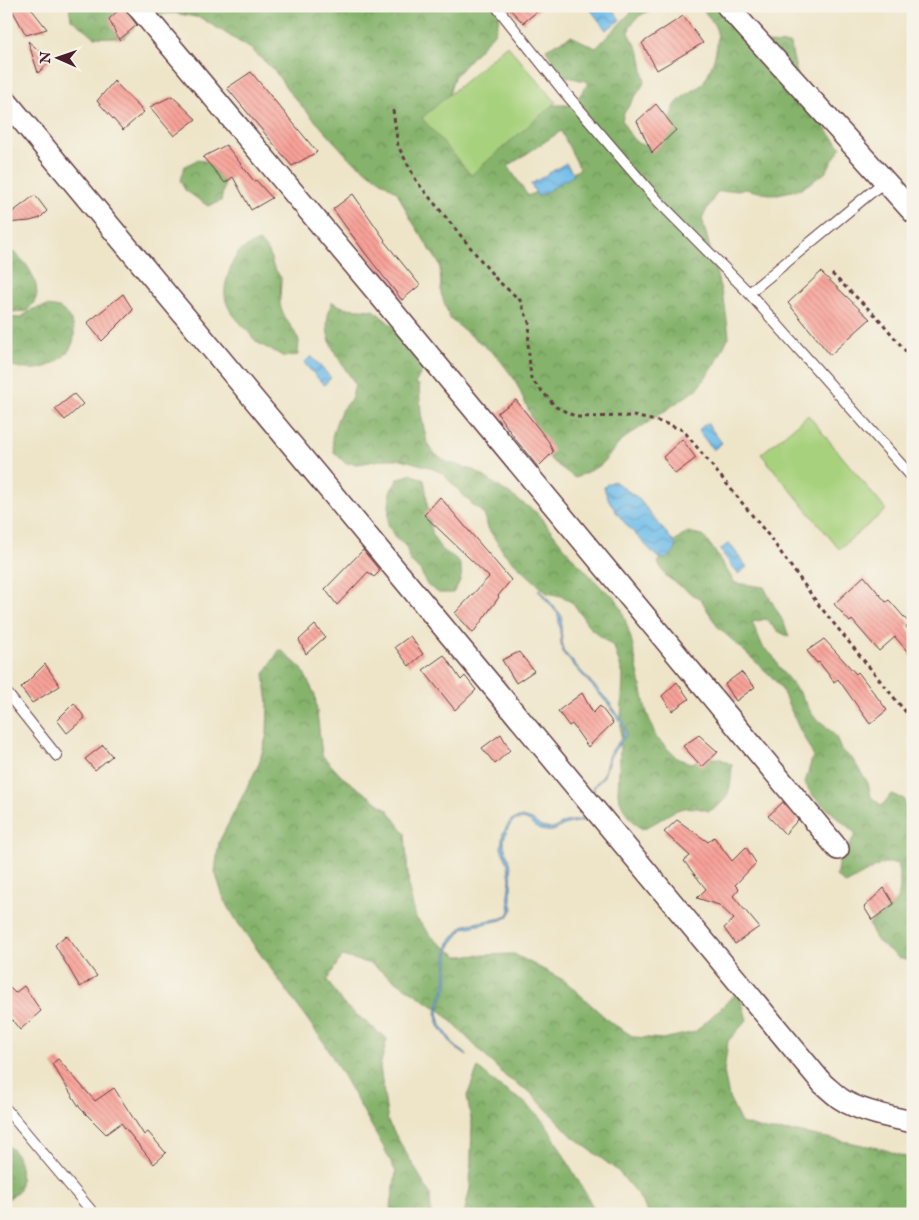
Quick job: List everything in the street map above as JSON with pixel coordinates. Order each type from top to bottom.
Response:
[{"type":"street","points":[[137,6],[371,285],[838,849]]},
{"type":"street","points":[[727,6],[913,212]]},
{"type":"street","points":[[6,102],[823,1084],[842,1100],[856,1106],[888,1117],[913,1122]]},
{"type":"lane","points":[[496,6],[561,88],[658,201],[750,293],[913,478]]},
{"type":"lane","points":[[750,293],[885,181]]},
{"type":"lane","points":[[6,692],[57,756]]},
{"type":"lane","points":[[6,1108],[94,1214]]},
{"type":"path","points":[[392,110],[398,146],[417,182],[497,280],[520,300],[530,325],[528,343],[531,379],[556,407],[577,418],[633,416],[661,422],[683,430],[769,536],[818,604],[913,721]]},
{"type":"path","points":[[832,274],[879,319],[913,360]]},
{"type":"green space","points":[[69,6],[503,6],[495,32],[454,77],[446,105],[573,105],[589,82],[560,75],[546,49],[571,36],[596,48],[637,6],[658,6],[639,16],[630,26],[629,33],[640,53],[645,82],[624,113],[622,120],[629,133],[637,142],[647,145],[667,130],[678,101],[704,82],[711,68],[716,52],[717,32],[700,6],[735,6],[763,43],[790,44],[804,103],[841,147],[825,173],[801,189],[773,195],[745,189],[717,192],[702,218],[725,306],[729,336],[716,363],[697,389],[622,440],[601,465],[575,478],[551,460],[515,380],[497,356],[450,319],[441,293],[440,265],[410,218],[397,192],[349,158],[290,93],[274,70],[251,49],[201,18],[174,13],[146,16],[124,38],[95,37],[71,19]],"holes":[[[561,131],[580,169],[528,196],[508,166]]]},
{"type":"green space","points":[[507,45],[556,102],[471,175],[422,118]]},
{"type":"green space","points":[[197,160],[211,162],[223,172],[224,187],[221,201],[208,206],[185,190],[180,180],[185,166]]},
{"type":"green space","points":[[259,241],[269,252],[273,266],[281,278],[280,305],[285,318],[299,341],[298,355],[284,357],[258,343],[230,311],[227,304],[225,298],[226,282],[234,260],[243,249]]},
{"type":"green space","points":[[6,250],[18,256],[24,262],[36,284],[36,298],[27,311],[12,312],[6,308]]},
{"type":"green space","points":[[332,302],[345,308],[374,310],[396,329],[424,358],[422,371],[415,384],[419,385],[421,414],[427,443],[435,454],[447,462],[476,471],[537,513],[573,558],[603,589],[615,597],[622,610],[631,638],[646,710],[656,737],[678,759],[691,763],[704,759],[719,758],[732,765],[728,793],[716,807],[709,811],[698,808],[680,809],[642,829],[637,825],[627,814],[618,794],[623,675],[614,647],[590,628],[573,603],[561,596],[547,593],[504,553],[488,528],[484,514],[442,473],[401,459],[386,459],[358,464],[345,463],[334,452],[332,437],[336,423],[342,409],[352,398],[355,384],[336,355],[328,336],[328,314]]},
{"type":"green space","points":[[47,306],[61,309],[71,321],[74,333],[70,348],[59,360],[36,369],[6,364],[6,317],[20,318],[33,309]]},
{"type":"green space","points":[[808,415],[886,510],[839,549],[761,454]]},
{"type":"green space","points":[[411,474],[424,480],[430,524],[435,540],[443,550],[460,564],[461,578],[453,593],[439,593],[427,585],[421,572],[410,561],[406,546],[395,538],[388,524],[390,492],[398,479]]},
{"type":"green space","points":[[688,532],[702,535],[735,583],[764,587],[789,637],[776,630],[766,619],[752,622],[763,647],[773,656],[814,717],[836,737],[841,750],[853,760],[868,783],[871,797],[882,806],[891,794],[904,799],[909,826],[913,827],[913,962],[899,958],[875,939],[869,924],[892,905],[899,893],[900,885],[897,863],[883,863],[846,884],[836,876],[839,860],[856,834],[812,795],[805,783],[813,755],[781,688],[771,676],[717,626],[702,601],[666,576],[658,563],[671,546]]},
{"type":"green space","points":[[280,649],[302,669],[315,695],[322,755],[341,776],[388,810],[405,833],[409,890],[416,918],[435,940],[458,956],[514,954],[565,981],[610,1022],[634,1037],[663,1039],[695,1032],[739,991],[747,1020],[728,1041],[724,1071],[729,1098],[741,1123],[770,1131],[797,1132],[883,1149],[913,1160],[913,1214],[649,1214],[637,1194],[618,1171],[572,1136],[530,1092],[506,1077],[442,1012],[371,964],[342,956],[327,980],[343,1004],[387,1039],[380,1067],[388,1122],[430,1194],[431,1214],[390,1214],[396,1172],[383,1146],[325,1044],[238,923],[224,899],[215,872],[219,842],[259,764],[267,734],[268,703],[264,674]]},
{"type":"green space","points":[[478,1068],[500,1087],[524,1102],[545,1122],[597,1214],[464,1214],[470,1188],[472,1125],[467,1096]]},
{"type":"green space","points":[[6,1145],[15,1153],[18,1159],[20,1178],[19,1190],[6,1201]]},
{"type":"water","points":[[588,6],[611,6],[620,20],[606,30]]},
{"type":"water","points":[[566,163],[574,175],[538,197],[531,184]]},
{"type":"water","points":[[311,356],[331,378],[324,385],[304,363]]},
{"type":"water","points":[[707,423],[722,443],[713,450],[698,430]]},
{"type":"water","points":[[614,481],[638,498],[676,545],[675,551],[666,559],[657,557],[626,525],[612,506],[604,487]]},
{"type":"water","points":[[729,543],[747,567],[738,574],[720,550]]},
{"type":"water","points":[[539,589],[562,616],[563,651],[610,703],[625,726],[626,735],[611,755],[604,776],[594,788],[594,792],[593,786],[603,776],[609,754],[623,736],[624,728],[609,705],[562,652],[558,614]]},
{"type":"water","points":[[522,817],[532,820],[541,827],[553,829],[565,822],[590,818],[552,831],[541,830],[527,820],[513,821],[508,829],[504,843],[511,868],[513,909],[508,917],[502,920],[464,928],[451,944],[448,955],[447,985],[438,1012],[441,1025],[455,1046],[467,1056],[454,1047],[439,1026],[436,1012],[445,984],[446,955],[449,943],[463,926],[502,918],[507,916],[510,911],[508,864],[501,848],[503,833],[511,820]]},
{"type":"building","points":[[10,6],[29,6],[47,29],[26,35]]},
{"type":"building","points":[[123,6],[137,25],[119,40],[109,19]]},
{"type":"building","points":[[507,6],[544,6],[523,23]]},
{"type":"building","points":[[683,16],[703,43],[657,70],[642,43]]},
{"type":"building","points":[[28,41],[51,61],[38,73]]},
{"type":"building","points":[[251,72],[317,152],[292,166],[227,88]]},
{"type":"building","points":[[114,81],[144,112],[123,130],[97,101]]},
{"type":"building","points":[[172,96],[196,119],[174,136],[150,107]]},
{"type":"building","points":[[656,104],[676,130],[652,153],[637,121]]},
{"type":"building","points":[[226,145],[254,181],[256,180],[272,198],[251,210],[233,177],[225,183],[203,157]]},
{"type":"building","points":[[353,194],[384,241],[420,285],[402,300],[333,209]]},
{"type":"building","points":[[35,195],[47,211],[40,218],[30,221],[6,223],[6,217]]},
{"type":"building","points":[[821,272],[870,319],[830,355],[788,303]]},
{"type":"building","points":[[123,294],[133,310],[102,341],[87,323]]},
{"type":"building","points":[[74,394],[83,404],[65,420],[55,409]]},
{"type":"building","points":[[516,400],[549,442],[553,452],[538,467],[497,413]]},
{"type":"building","points":[[682,439],[696,458],[675,474],[663,457]]},
{"type":"building","points":[[440,497],[511,580],[473,633],[455,613],[489,577],[424,515]]},
{"type":"building","points":[[363,550],[380,571],[374,577],[368,572],[337,605],[325,589]]},
{"type":"building","points":[[864,576],[886,602],[889,600],[910,624],[906,627],[913,636],[913,658],[895,637],[879,651],[852,620],[850,622],[834,604]]},
{"type":"building","points":[[315,625],[325,637],[306,654],[299,640]]},
{"type":"building","points":[[410,636],[423,654],[409,666],[395,647]]},
{"type":"building","points":[[824,639],[856,674],[858,672],[887,710],[870,724],[838,679],[834,682],[819,662],[817,663],[807,651]]},
{"type":"building","points":[[519,652],[534,671],[516,683],[502,660]]},
{"type":"building","points":[[444,655],[461,680],[465,676],[476,690],[455,710],[423,670]]},
{"type":"building","points":[[45,664],[60,686],[32,703],[21,688]]},
{"type":"building","points":[[741,672],[755,687],[736,701],[725,684]]},
{"type":"building","points":[[677,682],[689,699],[672,711],[662,696]]},
{"type":"building","points":[[582,693],[593,713],[600,706],[613,723],[588,747],[572,724],[569,726],[558,711]]},
{"type":"building","points":[[74,703],[85,718],[67,733],[57,720]]},
{"type":"building","points":[[501,734],[510,750],[495,764],[482,748]]},
{"type":"building","points":[[699,735],[718,752],[702,767],[683,746]]},
{"type":"building","points":[[103,745],[112,756],[95,770],[85,759]]},
{"type":"building","points":[[783,802],[798,820],[785,834],[768,816]]},
{"type":"building","points":[[677,820],[708,842],[714,837],[732,861],[746,847],[756,863],[735,885],[739,889],[733,896],[759,927],[735,944],[724,928],[734,919],[719,905],[697,898],[706,889],[684,861],[690,856],[664,832]]},
{"type":"building","points":[[884,888],[894,904],[872,920],[864,907]]},
{"type":"building","points":[[66,935],[97,976],[80,987],[55,945]]},
{"type":"building","points":[[6,984],[15,993],[24,986],[41,1011],[20,1030],[6,1012]]},
{"type":"building","points":[[58,1059],[95,1101],[114,1088],[144,1135],[148,1132],[166,1153],[154,1164],[121,1123],[106,1134],[80,1108],[52,1064]]}]
